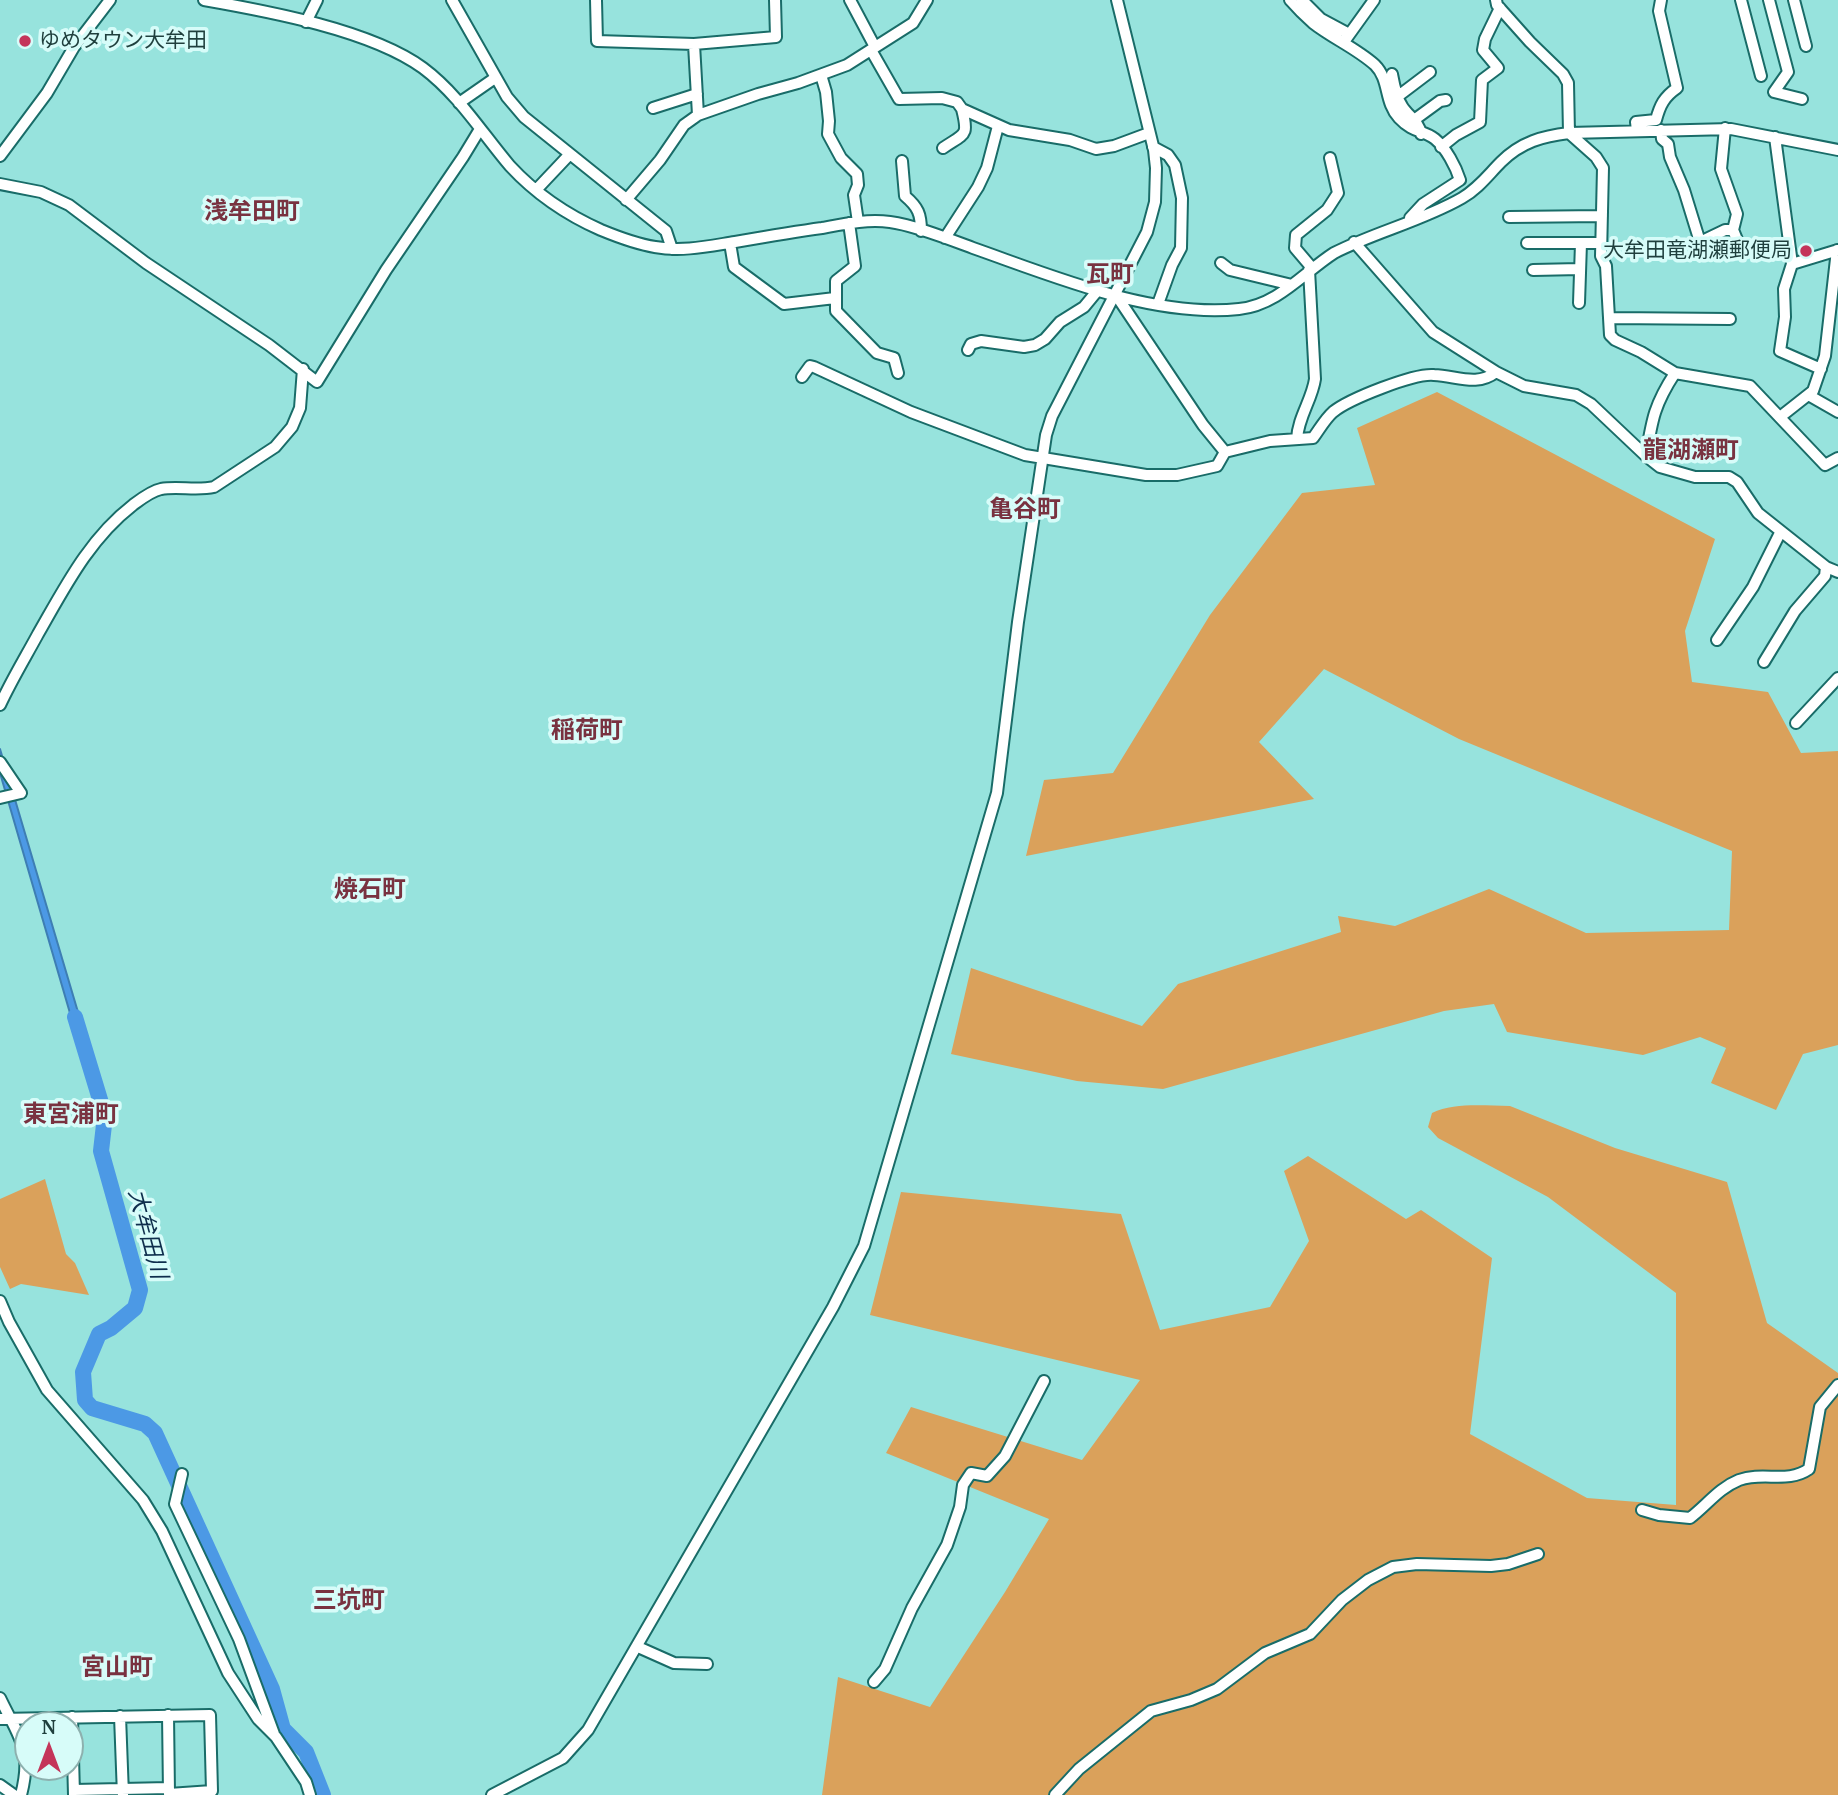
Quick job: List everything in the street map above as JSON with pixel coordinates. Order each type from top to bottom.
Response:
[{"type":"street","points":[[0,156],[47,93],[74,47],[110,0]]},
{"type":"street","points":[[204,0],[306,22],[353,36],[407,58],[438,81],[511,166],[536,190],[571,214],[629,241],[673,249],[695,248],[853,223],[890,222],[1116,295],[1158,304],[1217,310],[1241,309],[1259,304],[1292,285],[1310,269],[1354,242],[1462,198],[1484,182],[1512,152],[1528,142],[1546,136],[1725,128],[1838,149]]},
{"type":"street","points":[[306,22],[317,0]]},
{"type":"street","points":[[452,0],[495,78],[524,117],[666,231],[673,249]]},
{"type":"street","points":[[596,0],[597,41],[694,44],[776,37],[775,0]]},
{"type":"street","points":[[850,0],[899,99],[942,98],[957,102],[962,109],[967,128],[965,133],[943,148]]},
{"type":"street","points":[[626,200],[660,160],[684,125],[698,115],[847,65],[913,23],[927,0]]},
{"type":"street","points":[[492,1795],[563,1758],[588,1730],[833,1307],[867,1237],[997,793],[1041,458],[1052,416],[1116,295],[1153,214],[1157,182],[1153,147],[1117,0]]},
{"type":"street","points":[[1290,0],[1314,24],[1347,38]]},
{"type":"street","points":[[1302,0],[1321,19],[1347,38],[1384,76],[1390,105],[1396,115],[1409,128],[1435,139],[1457,168],[1460,180],[1423,204],[1407,221]]},
{"type":"street","points":[[1347,38],[1374,0]]},
{"type":"street","points":[[1637,131],[1636,122],[1656,120],[1661,102],[1677,88],[1659,11],[1661,0]]},
{"type":"street","points":[[1741,0],[1761,76]]},
{"type":"street","points":[[1769,0],[1788,72],[1774,92],[1802,99]]},
{"type":"street","points":[[1794,0],[1806,46]]},
{"type":"street","points":[[1441,147],[1480,122],[1482,80],[1498,68],[1483,50],[1498,4],[1563,74],[1568,83],[1569,133],[1596,157],[1603,168],[1601,256],[1606,266],[1610,335],[1675,373],[1750,386],[1825,465],[1838,458]]},
{"type":"street","points":[[694,44],[698,115]]},
{"type":"street","points":[[1397,97],[1430,72]]},
{"type":"street","points":[[1392,74],[1397,97],[1402,107],[1420,127],[1421,134]]},
{"type":"street","points":[[821,75],[826,92],[828,134],[841,158],[857,174],[858,185],[854,195],[855,266],[836,281],[836,311],[877,353],[894,358],[898,373]]},
{"type":"street","points":[[459,103],[495,78]]},
{"type":"street","points":[[653,108],[697,94]]},
{"type":"street","points":[[1414,120],[1440,101],[1446,100]]},
{"type":"street","points":[[962,109],[1016,132],[1070,140],[1096,149],[1114,146],[1149,133]]},
{"type":"street","points":[[945,238],[987,168],[998,126]]},
{"type":"street","points":[[1725,128],[1721,169],[1737,214],[1733,230],[1742,252]]},
{"type":"street","points":[[0,184],[41,192],[69,205],[146,263],[303,369],[317,382],[386,270],[480,129]]},
{"type":"street","points":[[1661,130],[1700,242],[1725,230],[1733,230]]},
{"type":"street","points":[[1775,137],[1792,264],[1784,289],[1785,317],[1780,351],[1821,369]]},
{"type":"street","points":[[1153,147],[1168,155],[1175,165],[1182,198],[1181,248],[1158,304]]},
{"type":"street","points":[[536,190],[570,154]]},
{"type":"street","points":[[1297,439],[1298,423],[1315,379],[1310,269],[1295,248],[1296,235],[1327,210],[1338,193],[1330,158]]},
{"type":"street","points":[[902,161],[905,195],[917,206],[921,231]]},
{"type":"street","points":[[1509,217],[1602,216]]},
{"type":"street","points":[[1354,242],[1433,332],[1496,372],[1524,386],[1576,395],[1591,404],[1660,467],[1695,477],[1728,477],[1737,482],[1758,513],[1780,533],[1826,567],[1838,572]]},
{"type":"street","points":[[730,243],[734,267],[784,304],[835,298]]},
{"type":"street","points":[[1527,243],[1601,243]]},
{"type":"street","points":[[1579,303],[1581,243]]},
{"type":"street","points":[[1780,417],[1810,396],[1821,369],[1834,310],[1837,250],[1792,264]]},
{"type":"street","points":[[1221,262],[1230,270],[1292,285]]},
{"type":"street","points":[[1533,270],[1580,269]]},
{"type":"street","points":[[968,350],[971,344],[981,341],[1024,347],[1035,345],[1045,339],[1060,322],[1084,307],[1098,290]]},
{"type":"street","points":[[1116,295],[1203,425],[1225,452]]},
{"type":"street","points":[[1609,318],[1730,319]]},
{"type":"street","points":[[802,377],[810,366],[814,367],[911,412],[1026,455],[1146,475],[1177,475],[1217,466],[1225,452],[1270,441],[1313,438],[1331,414],[1344,405],[1413,377],[1432,374],[1465,380],[1486,380],[1496,372]]},
{"type":"street","points":[[0,705],[65,585],[100,536],[122,513],[144,497],[161,489],[214,487],[275,447],[298,417],[303,369]]},
{"type":"street","points":[[1646,456],[1654,412],[1675,373]]},
{"type":"street","points":[[1810,396],[1838,412]]},
{"type":"street","points":[[1717,640],[1754,587],[1780,533]]},
{"type":"street","points":[[1764,662],[1796,611],[1825,576],[1826,567]]},
{"type":"street","points":[[1797,723],[1838,678]]},
{"type":"street","points":[[0,762],[21,793],[0,798]]},
{"type":"street","points":[[0,1301],[47,1390],[143,1500],[162,1531],[228,1673],[258,1719],[276,1737],[306,1782],[310,1795]]},
{"type":"street","points":[[874,1682],[885,1669],[912,1608],[947,1545],[960,1507],[963,1485],[971,1473],[987,1476],[1005,1456],[1044,1381]]},
{"type":"street","points":[[1642,1510],[1659,1516],[1690,1518],[1707,1506],[1721,1489],[1741,1479],[1760,1476],[1797,1477],[1809,1469],[1820,1407],[1838,1385]]},
{"type":"street","points":[[182,1474],[175,1504],[239,1639],[276,1737]]},
{"type":"street","points":[[1055,1795],[1079,1769],[1151,1711],[1191,1700],[1217,1689],[1265,1653],[1310,1634],[1342,1600],[1368,1580],[1393,1567],[1417,1564],[1491,1566],[1508,1564],[1538,1554]]},
{"type":"street","points":[[638,1647],[674,1663],[707,1664]]},
{"type":"street","points":[[0,1698],[5,1719],[26,1753],[27,1772],[21,1795]]},
{"type":"street","points":[[168,1715],[169,1792]]},
{"type":"street","points":[[74,1792],[212,1791],[210,1715],[84,1717]]},
{"type":"street","points":[[120,1716],[123,1792]]},
{"type":"street","points":[[0,1785],[13,1795]]},
{"type":"shaded area","points":[[1437,392],[1715,539],[1685,631],[1692,682],[1768,692],[1801,753],[1838,751],[1838,1045],[1803,1054],[1776,1110],[1711,1083],[1726,1048],[1700,1037],[1643,1055],[1507,1032],[1494,1004],[1444,1011],[1163,1089],[1077,1081],[951,1054],[971,968],[1142,1026],[1178,984],[1341,932],[1338,916],[1395,926],[1489,889],[1586,933],[1729,930],[1732,851],[1459,739],[1324,669],[1259,742],[1314,799],[1026,856],[1044,780],[1113,773],[1210,615],[1302,493],[1375,485],[1357,428]]},
{"type":"shaded area","points":[[1510,1106],[1615,1148],[1727,1182],[1767,1323],[1838,1373],[1838,1795],[822,1795],[838,1677],[930,1707],[1049,1519],[886,1453],[911,1407],[1082,1460],[1140,1380],[870,1315],[901,1192],[1121,1214],[1160,1330],[1270,1307],[1309,1241],[1284,1171],[1308,1156],[1406,1219],[1421,1210],[1492,1258],[1470,1434],[1587,1498],[1676,1505],[1676,1293],[1548,1197],[1438,1138],[1428,1127],[1432,1113],[1450,1107]]},
{"type":"shaded area","points":[[45,1179],[66,1254],[75,1263],[89,1295],[21,1284],[10,1289],[0,1267],[0,1199]]},
{"type":"water","points":[[0,749],[83,1029],[79,1044],[0,773]]},
{"type":"waterway","name":"大牟田川","points":[[75,1017],[105,1116],[101,1151],[140,1290],[135,1308],[111,1328],[99,1334],[83,1372],[85,1400],[92,1408],[145,1424],[155,1433],[272,1689],[283,1729],[306,1752],[323,1795]]},
{"type":"place","name":"ゆめタウン大牟田","points":[[25,41]]},
{"type":"place","name":"大牟田竜湖瀬郵便局","points":[[1806,251]]},
{"type":"district","name":"浅牟田町","points":[[252,212]]},
{"type":"district","name":"瓦町","points":[[1110,275]]},
{"type":"district","name":"龍湖瀬町","points":[[1691,451]]},
{"type":"district","name":"亀谷町","points":[[1025,510]]},
{"type":"district","name":"稲荷町","points":[[587,731]]},
{"type":"district","name":"焼石町","points":[[370,890]]},
{"type":"district","name":"東宮浦町","points":[[71,1115]]},
{"type":"district","name":"三坑町","points":[[349,1601]]},
{"type":"district","name":"宮山町","points":[[117,1668]]}]
